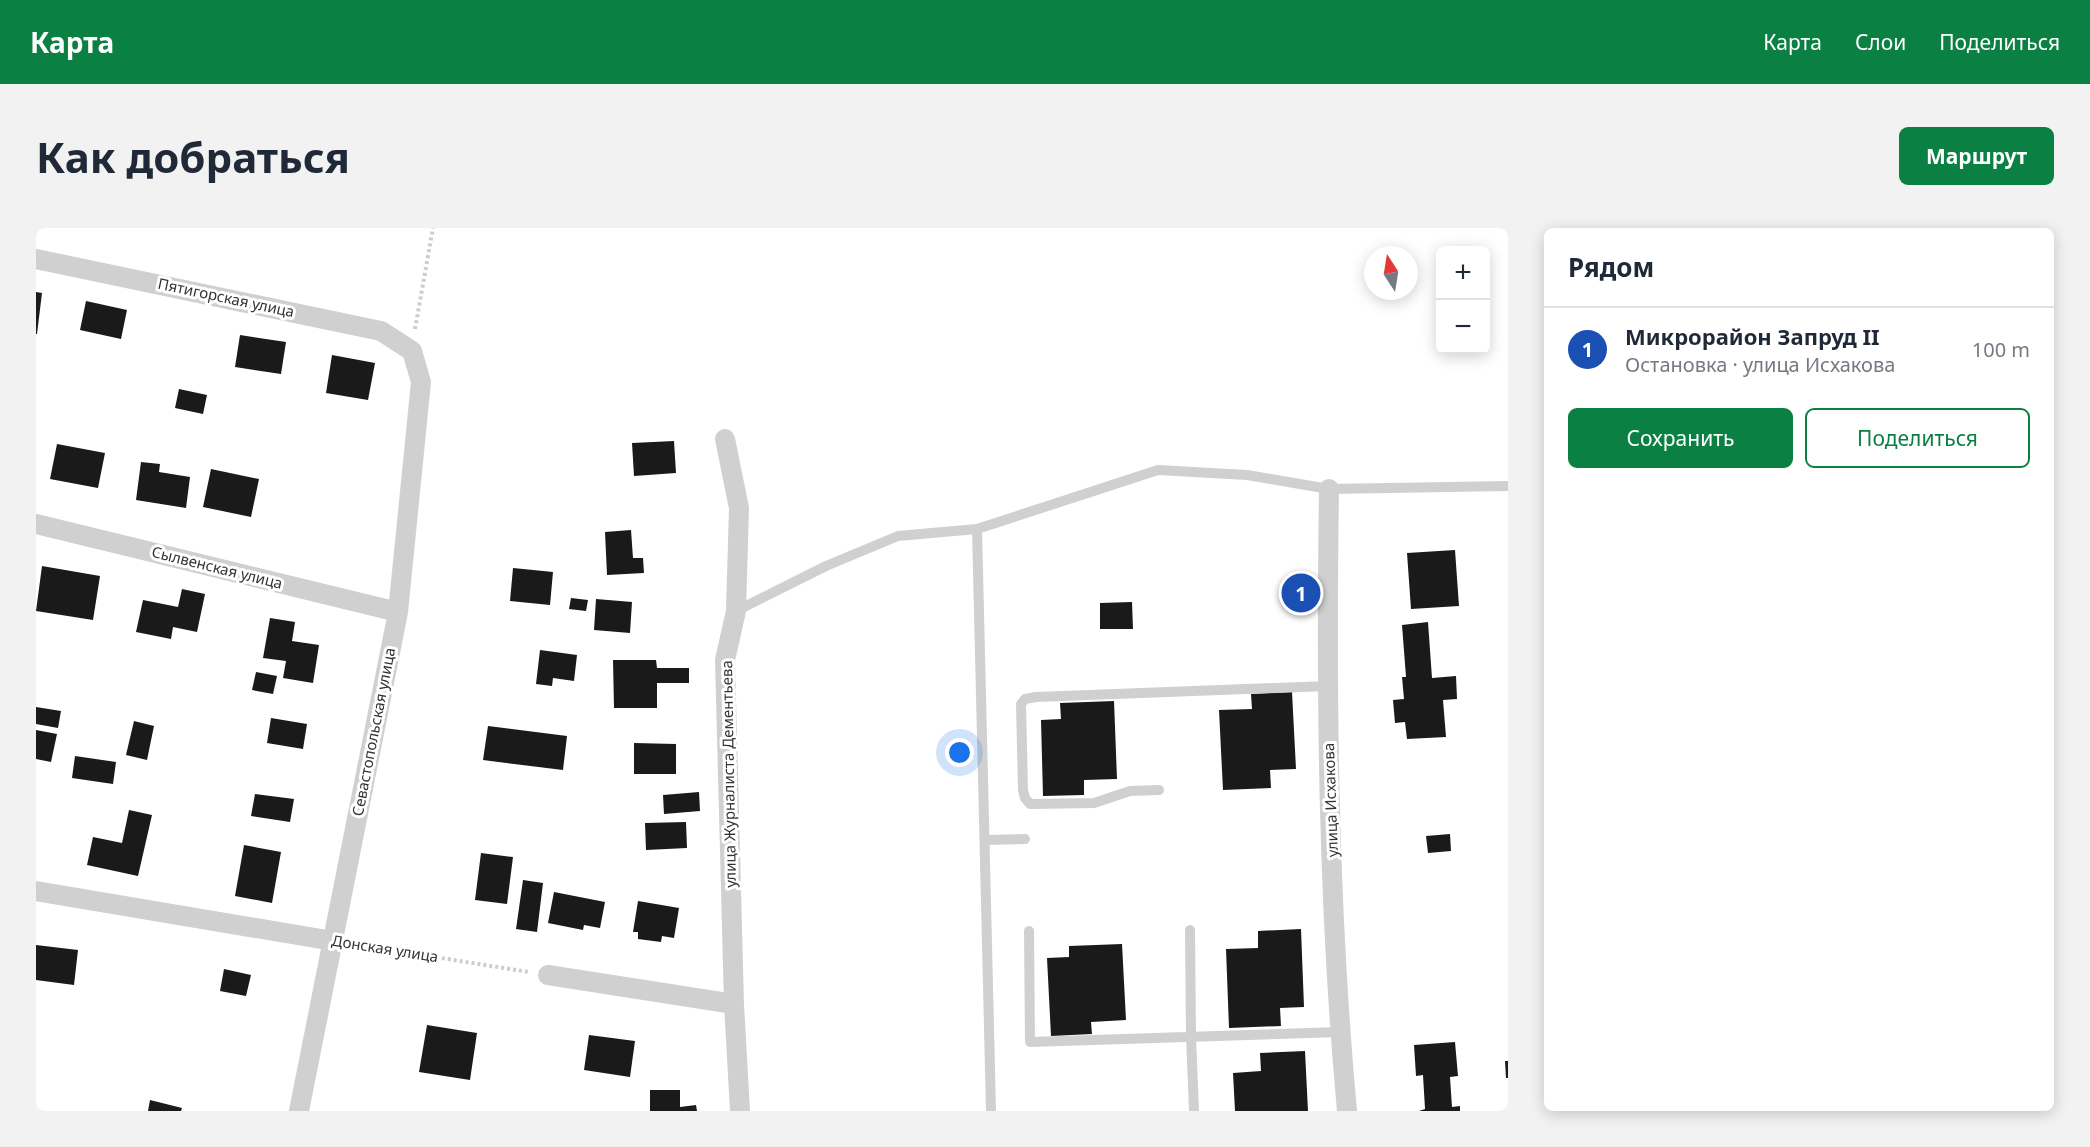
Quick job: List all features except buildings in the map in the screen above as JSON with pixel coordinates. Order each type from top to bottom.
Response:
[{"type":"street","name":"Пятигорская улица","points":[[36,259],[381,331],[412,351]]},
{"type":"street","name":"Севастопольская улица","points":[[299,1111],[398,612],[421,382],[412,351]]},
{"type":"street","name":"улица Журналиста Дементьева","points":[[725,439],[739,508],[736,611],[725,660],[734,1004],[741,1111]]},
{"type":"street","name":"улица Исхакова","points":[[1329,489],[1327,686],[1340,1032],[1347,1111]]},
{"type":"street","name":"Сылвенская улица","points":[[36,524],[398,612]]},
{"type":"street","name":"Донская улица","points":[[36,891],[333,941]]},
{"type":"street","points":[[548,975],[734,1004]]},
{"type":"lane","points":[[736,611],[826,566],[898,536],[977,529],[1158,470],[1247,475],[1329,489],[1508,486]]},
{"type":"lane","points":[[977,529],[991,1111]]},
{"type":"lane","points":[[1159,790],[1130,791],[1094,803],[1030,804],[1024,798],[1023,790],[1021,704],[1025,699],[1036,697],[1327,686]]},
{"type":"lane","points":[[985,840],[1025,839]]},
{"type":"lane","points":[[1191,930],[1194,1111]]},
{"type":"lane","points":[[1029,931],[1030,1042],[1340,1032]]},
{"type":"path","points":[[412,351],[433,228]]},
{"type":"path","name":"Донская улица","points":[[333,941],[548,975]]},
{"type":"place","name":"Микрорайон Запруд II","points":[[1301,593]]}]
